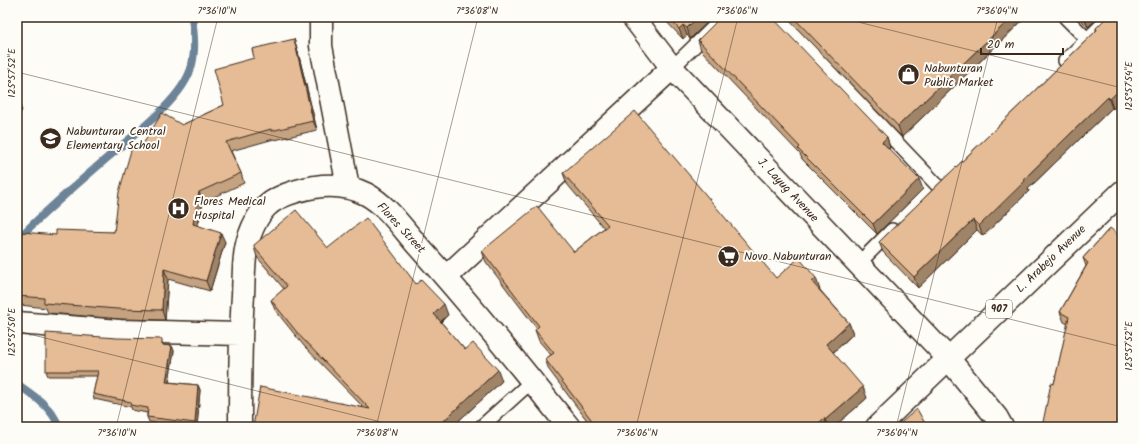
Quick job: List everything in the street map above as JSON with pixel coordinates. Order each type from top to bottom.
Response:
[{"type":"street","points":[[321,17],[321,46],[348,187]]},
{"type":"street","name":"J. Layug Avenue","points":[[633,17],[672,68],[948,358],[997,418],[1002,427]]},
{"type":"street","points":[[446,277],[672,68]]},
{"type":"street","name":"Flores Street","points":[[240,427],[240,334],[244,263],[249,239],[256,220],[266,205],[280,196],[306,189],[331,185],[348,187],[367,194],[382,205],[446,277],[569,427]]},
{"type":"street","name":"L. Arabejo Avenue","points":[[877,427],[1122,192]]},
{"type":"street","points":[[17,323],[128,331],[240,334]]},
{"type":"lane","points":[[672,68],[724,17]]},
{"type":"lane","points":[[777,17],[938,186]]},
{"type":"lane","points":[[1065,17],[1087,39]]},
{"type":"lane","points":[[1054,72],[1110,17]]},
{"type":"lane","points":[[927,196],[949,175]]},
{"type":"lane","points":[[858,264],[900,222]]},
{"type":"lane","points":[[481,427],[532,381]]},
{"type":"building","points":[[668,17],[698,17],[687,28],[683,25],[679,29]]},
{"type":"building","points":[[721,17],[772,17],[887,137],[882,142],[919,179],[873,224],[798,149],[800,147],[698,40]]},
{"type":"building","name":"Nabunturan Public Market","points":[[793,17],[1012,17],[898,126]]},
{"type":"building","points":[[1107,17],[1122,17],[1122,87],[1110,99],[1108,97],[1024,179],[1025,181],[979,226],[973,220],[914,277],[879,242],[1097,30],[1096,28]]},
{"type":"building","points":[[294,39],[313,121],[271,131],[271,129],[226,142],[241,173],[199,192],[193,224],[221,233],[206,281],[164,269],[162,310],[117,309],[44,303],[44,298],[17,296],[22,232],[56,235],[56,230],[114,232],[119,192],[132,147],[140,149],[162,113],[182,125],[224,105],[214,69],[254,58],[252,49]]},
{"type":"building","points":[[635,111],[776,278],[799,258],[816,278],[812,282],[849,323],[826,344],[863,387],[815,427],[597,427],[545,359],[554,353],[535,330],[539,326],[482,251],[537,206],[574,252],[608,225],[563,173]]},
{"type":"building","points":[[296,210],[328,248],[366,218],[416,284],[421,280],[444,304],[434,314],[465,350],[473,343],[498,370],[437,427],[253,427],[260,387],[370,409],[300,336],[271,300],[287,286],[254,247],[254,245]]},
{"type":"building","points":[[1110,228],[1122,238],[1122,427],[1042,427],[1051,383],[1054,384],[1069,317],[1060,312],[1088,263],[1083,258]]},
{"type":"building","points":[[46,333],[117,338],[162,339],[162,345],[172,346],[166,382],[198,385],[195,423],[147,417],[148,408],[130,405],[131,402],[93,394],[98,371],[46,371]]},
{"type":"building","points":[[917,409],[927,427],[896,427]]},
{"type":"waterway","points":[[17,240],[61,198],[155,117],[178,92],[186,80],[193,62],[194,43],[192,17]]},
{"type":"waterway","points":[[17,384],[47,408],[56,420],[59,427]]},
{"type":"place","name":"Nabunturan Public Market","points":[[908,75]]},
{"type":"place","name":"Nabunturan Central Elementary School","points":[[50,138]]},
{"type":"place","name":"Flores Medical Hospital","points":[[179,208]]},
{"type":"place","name":"Novo Nabunturan","points":[[728,256]]}]
